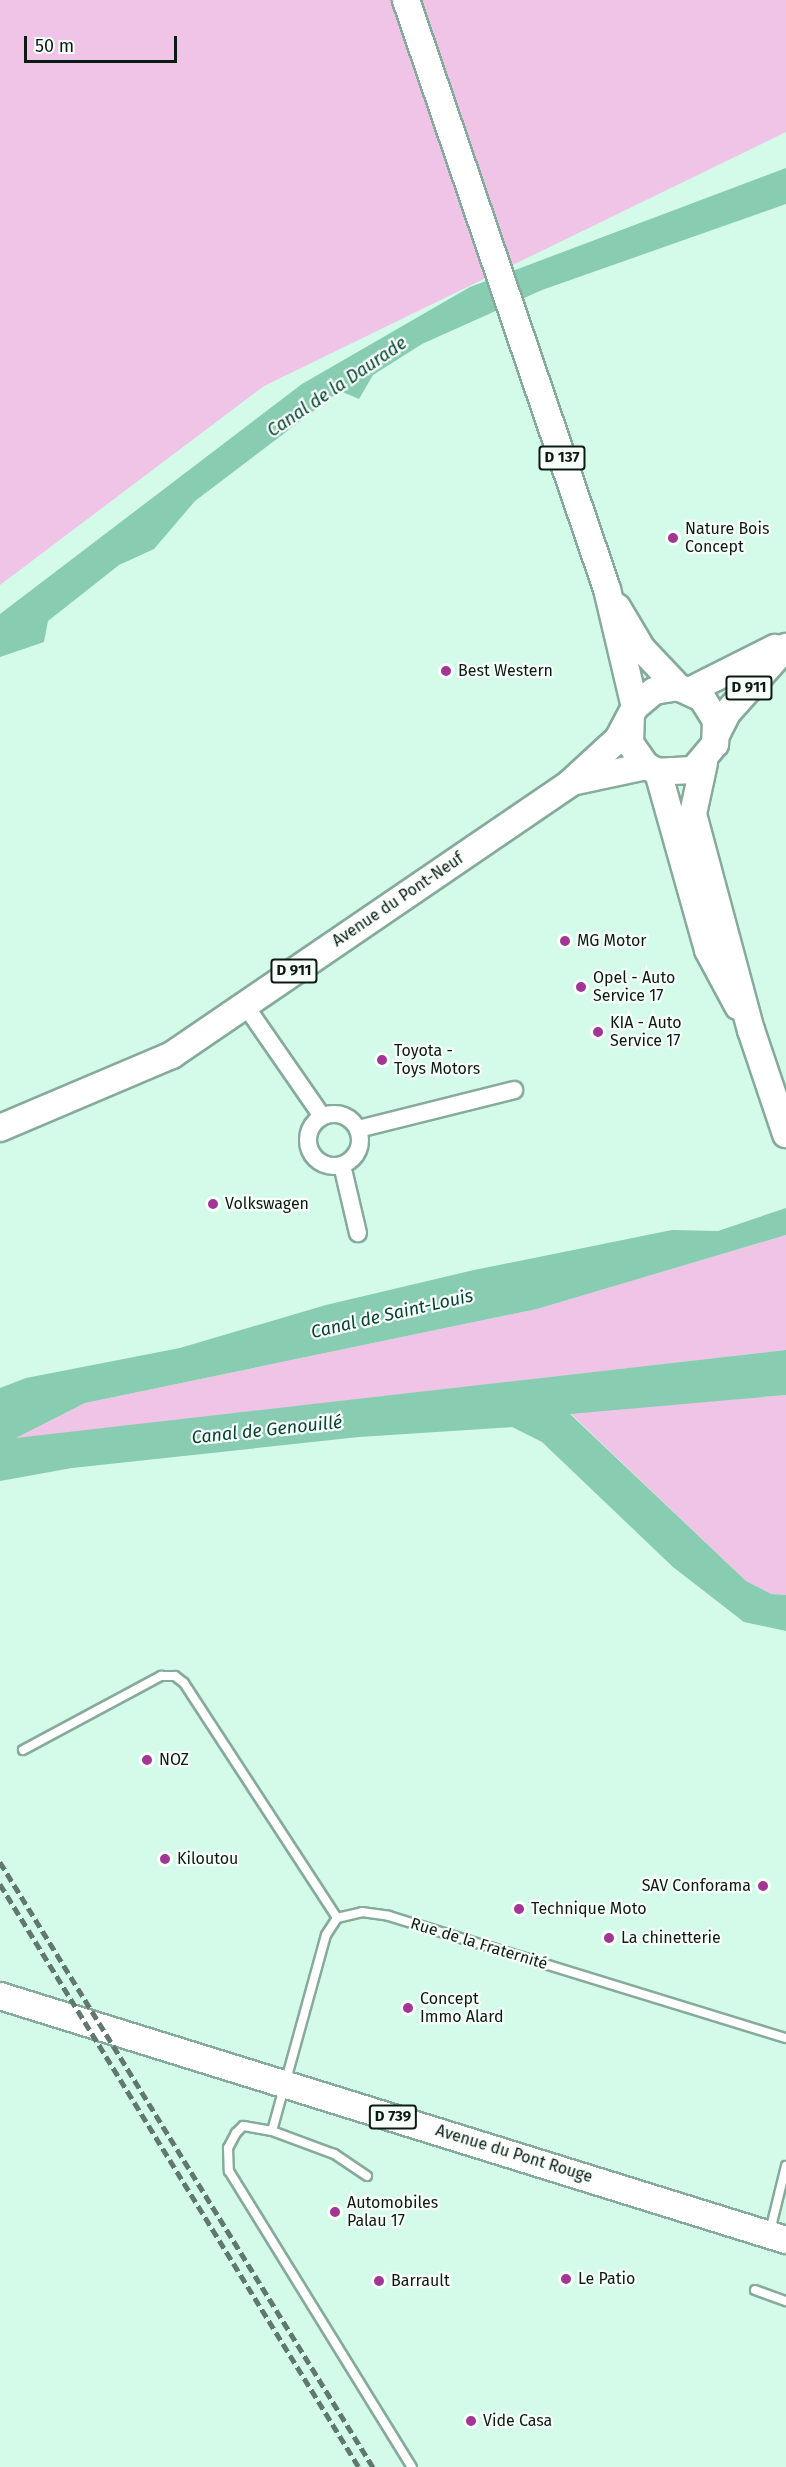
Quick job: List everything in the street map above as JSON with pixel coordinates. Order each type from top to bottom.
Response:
[{"type":"main road","name":"D 137","points":[[406,0],[607,589],[633,711]]},
{"type":"main road","name":"D 137","points":[[607,589],[642,649],[684,688]]},
{"type":"main road","name":"D 911","points":[[684,688],[786,642]]},
{"type":"main road","name":"D 911","points":[[717,733],[727,713],[786,647]]},
{"type":"main road","points":[[751,1030],[708,950],[652,769],[630,743],[633,711],[654,691],[684,688],[711,708],[717,733],[704,763],[693,814],[751,1030],[786,1134]]},
{"type":"main road","name":"D 911","points":[[570,783],[618,739],[633,711]]},
{"type":"main road","points":[[652,769],[682,774],[704,763]]},
{"type":"main road","name":"D 911","points":[[570,783],[652,769]]},
{"type":"main road","name":"Avenue du Pont-Neuf","points":[[0,1128],[172,1055],[570,783]]},
{"type":"main road","name":"Avenue du Pont Rouge","points":[[0,1996],[778,2237]]},
{"type":"street","points":[[245,1005],[322,1116]]},
{"type":"street","points":[[358,1129],[514,1090]]},
{"type":"street","points":[[339,1113],[358,1129],[356,1155],[342,1165],[317,1160],[308,1145],[310,1128],[322,1116],[339,1113]]},
{"type":"street","points":[[342,1165],[358,1233]]},
{"type":"lane","points":[[23,1750],[161,1676],[175,1676],[184,1683],[337,1918],[326,1935],[282,2083],[272,2131]]},
{"type":"lane","name":"Rue de la Fraternité","points":[[337,1918],[362,1912],[388,1916],[786,2038]]},
{"type":"lane","points":[[368,2176],[334,2154],[272,2131],[243,2126],[236,2133],[228,2148],[229,2171],[412,2467]]},
{"type":"lane","points":[[778,2237],[786,2166]]},
{"type":"lane","points":[[755,2290],[786,2301]]},
{"type":"shaded area","points":[[0,0],[786,0],[786,132],[264,386],[0,585]]},
{"type":"shaded area","points":[[786,1235],[786,1350],[14,1439],[85,1403],[537,1309]]},
{"type":"shaded area","points":[[786,1395],[786,1595],[771,1594],[746,1581],[570,1413]]},
{"type":"water","name":"Canal de la Daurade","points":[[786,168],[786,204],[542,290],[422,344],[373,375],[359,399],[340,391],[195,501],[154,549],[119,565],[48,621],[44,642],[0,657],[0,614],[302,384],[470,287]]},
{"type":"water","points":[[786,1208],[786,1235],[537,1309],[85,1403],[16,1438],[786,1350],[786,1395],[570,1414],[746,1581],[771,1594],[786,1595],[786,1631],[744,1622],[673,1567],[542,1442],[512,1427],[359,1437],[72,1468],[0,1481],[0,1388],[26,1378],[180,1348],[326,1305],[474,1270],[672,1230],[718,1231]]},
{"type":"railway","points":[[0,1862],[373,2467]]},
{"type":"railway","points":[[0,1884],[359,2467]]},
{"type":"place","name":"Nature Bois Concept","points":[[673,538]]},
{"type":"place","name":"Best Western","points":[[446,671]]},
{"type":"place","name":"MG Motor","points":[[565,941]]},
{"type":"place","name":"Opel - Auto Service 17","points":[[581,987]]},
{"type":"place","name":"KIA - Auto Service 17","points":[[598,1032]]},
{"type":"place","name":"Toyota - Toys Motors","points":[[382,1060]]},
{"type":"place","name":"Volkswagen","points":[[213,1204]]},
{"type":"place","name":"NOZ","points":[[147,1760]]},
{"type":"place","name":"Kiloutou","points":[[165,1859]]},
{"type":"place","name":"SAV Conforama","points":[[763,1886]]},
{"type":"place","name":"Technique Moto","points":[[519,1909]]},
{"type":"place","name":"La chinetterie","points":[[609,1938]]},
{"type":"place","name":"Concept Immo Alard","points":[[408,2008]]},
{"type":"place","name":"Automobiles Palau 17","points":[[335,2212]]},
{"type":"place","name":"Le Patio","points":[[566,2279]]},
{"type":"place","name":"Barrault","points":[[379,2281]]},
{"type":"place","name":"Vide Casa","points":[[471,2421]]},
{"type":"water label","name":"Canal de Saint-Louis","points":[[392,1314]]},
{"type":"water label","name":"Canal de Genouillé","points":[[267,1430]]}]
